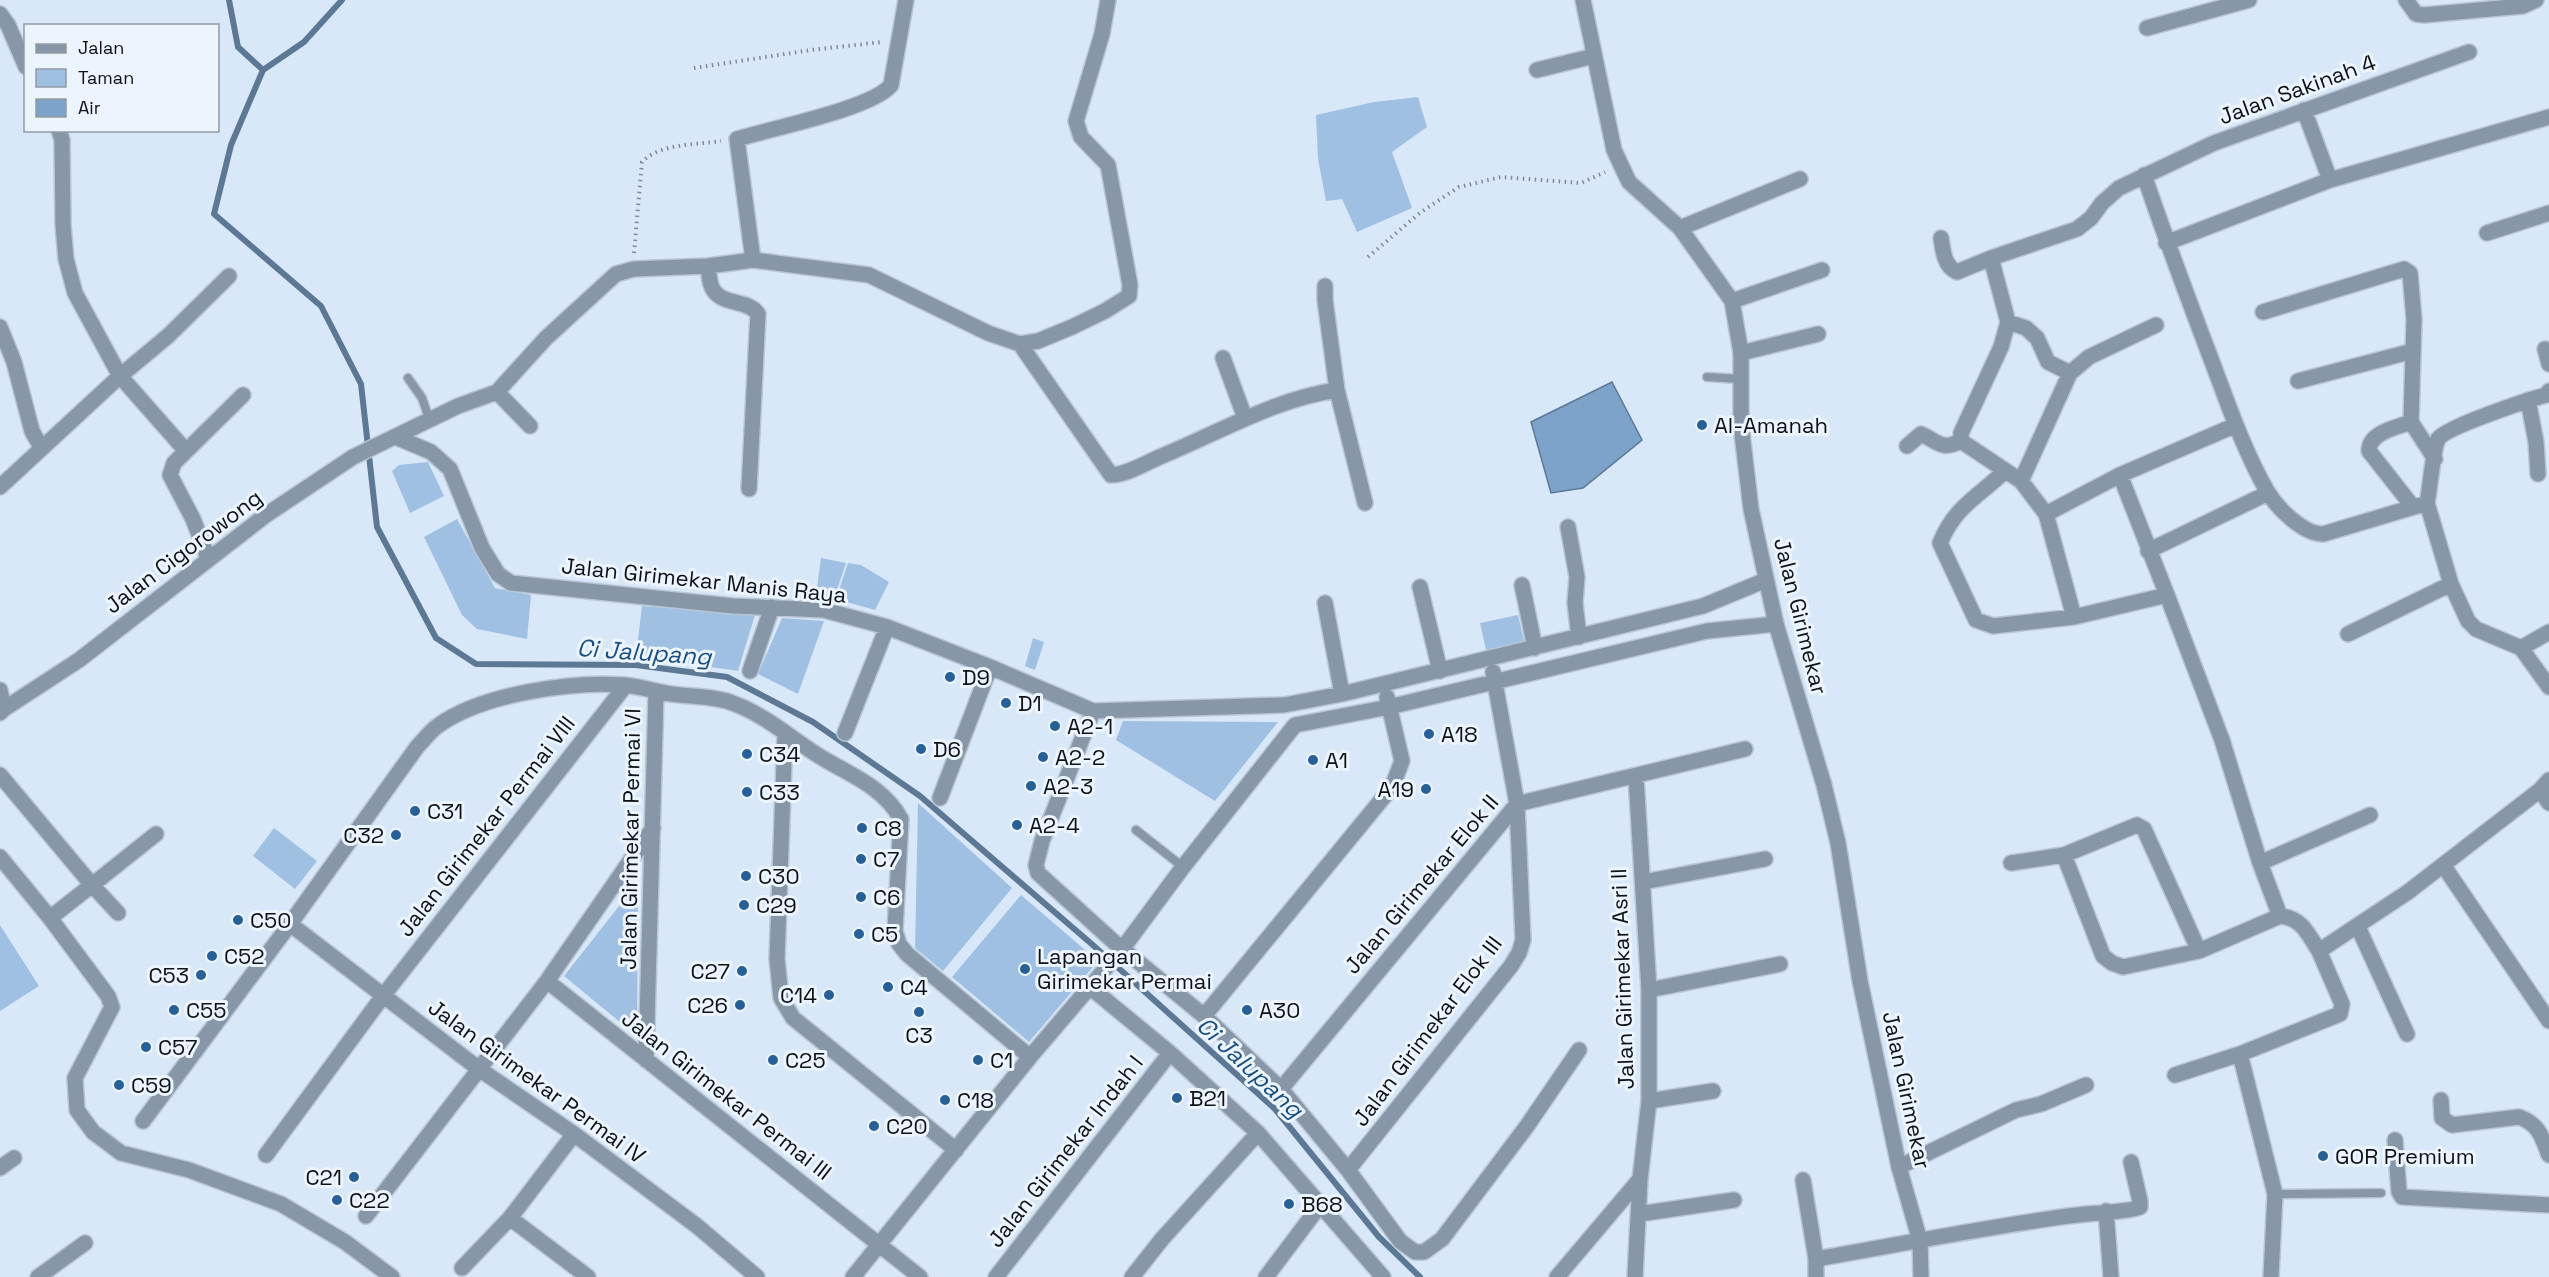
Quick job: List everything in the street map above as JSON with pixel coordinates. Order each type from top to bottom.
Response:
[{"type":"street","points":[[753,260],[737,139],[818,118],[879,96],[888,89],[891,85],[906,0]]},
{"type":"street","points":[[1108,0],[1102,34],[1076,122],[1081,137],[1108,165],[1130,291],[1125,298],[1105,311],[1038,341],[1020,344],[1111,475],[1308,394],[1337,390]]},
{"type":"street","name":"Jalan Girimekar","points":[[1584,0],[1614,150],[1620,166],[1637,191],[1680,228],[1732,301],[1741,353],[1742,425],[1751,509],[1776,624],[1824,785],[1838,843],[1860,981],[1899,1167],[1920,1241],[1921,1277]]},
{"type":"street","points":[[2147,28],[2249,0]]},
{"type":"street","points":[[2406,0],[2416,14],[2424,15],[2523,6],[2536,0]]},
{"type":"street","points":[[0,14],[8,25],[24,62]]},
{"type":"street","name":"Jalan Sakinah 4","points":[[1941,238],[1945,258],[1951,269],[1957,272],[2077,229],[2091,218],[2102,203],[2119,188],[2214,143],[2469,52]]},
{"type":"street","points":[[1537,70],[1594,56]]},
{"type":"street","points":[[2304,110],[2330,180]]},
{"type":"street","points":[[2166,243],[2330,180],[2549,117]]},
{"type":"street","points":[[59,132],[62,140],[63,225],[66,259],[75,293],[120,376],[186,452]]},
{"type":"street","points":[[2144,175],[2166,243],[2236,425],[2268,493],[2307,531],[2315,534],[2323,534],[2420,505]]},
{"type":"street","points":[[1680,228],[1800,179]]},
{"type":"street","points":[[2487,233],[2549,213]]},
{"type":"street","points":[[1961,441],[1961,433],[2001,347],[2008,322],[1991,258]]},
{"type":"street","name":"Jalan Cigorowong","points":[[2,711],[79,660],[266,515],[353,457],[458,406],[497,393],[546,338],[616,274],[633,269],[708,266],[753,260],[868,275],[988,333],[1020,344]]},
{"type":"street","points":[[708,266],[711,286],[716,293],[724,299],[751,307],[758,314],[748,489]]},
{"type":"street","points":[[2263,312],[2404,269],[2410,273],[2414,319],[2411,422],[2435,459]]},
{"type":"street","points":[[1732,301],[1822,270]]},
{"type":"street","points":[[0,487],[41,447],[168,336],[230,276]]},
{"type":"street","points":[[1325,286],[1337,390],[1365,503]]},
{"type":"street","points":[[2008,322],[2026,328],[2037,339],[2048,362],[2070,373]]},
{"type":"street","points":[[2021,482],[2070,373],[2089,357],[2156,325]]},
{"type":"street","points":[[0,327],[14,362],[32,431],[41,447]]},
{"type":"street","points":[[1741,353],[1818,334]]},
{"type":"street","points":[[2298,381],[2413,351]]},
{"type":"street","points":[[1223,358],[1245,418]]},
{"type":"street","points":[[2420,505],[2435,459],[2436,446],[2443,434],[2546,395],[2549,391]]},
{"type":"street","points":[[497,393],[530,426]]},
{"type":"street","points":[[208,558],[193,519],[170,475],[174,464],[243,395]]},
{"type":"street","points":[[2528,400],[2536,442],[2538,474]]},
{"type":"street","points":[[2411,422],[2373,437],[2369,443],[2369,451],[2420,505],[2468,621],[2476,629],[2521,648],[2547,680]]},
{"type":"street","points":[[2046,514],[2120,475],[2236,425]]},
{"type":"street","points":[[1907,446],[1921,434],[1942,446],[1953,445],[1961,441]]},
{"type":"street","name":"Jalan Girimekar Manis Raya","points":[[396,438],[431,452],[450,469],[482,548],[498,574],[511,583],[733,606],[824,610],[887,627],[990,667],[1093,711],[1284,705],[1384,686],[1704,606],[1766,580]]},
{"type":"street","points":[[1961,441],[2021,482],[2046,514],[2074,617]]},
{"type":"street","points":[[2005,471],[1962,506],[1948,523],[1940,543],[1976,620],[1993,626],[2074,617],[2167,595]]},
{"type":"street","points":[[2120,475],[2222,740],[2260,863],[2280,916]]},
{"type":"street","points":[[2148,551],[2268,493]]},
{"type":"street","points":[[1568,527],[1577,577],[1575,603],[1579,637]]},
{"type":"street","points":[[2348,634],[2451,584]]},
{"type":"street","points":[[1522,585],[1535,648]]},
{"type":"street","points":[[1420,587],[1440,671]]},
{"type":"street","points":[[1325,603],[1342,694]]},
{"type":"street","points":[[750,671],[772,607]]},
{"type":"street","points":[[853,1277],[1030,1057],[1105,971],[1183,867],[1295,725],[1389,707],[1707,632],[1776,624]]},
{"type":"street","points":[[845,733],[887,627]]},
{"type":"street","points":[[2521,648],[2549,632]]},
{"type":"street","name":"Jalan Girimekar Elok II","points":[[1281,1089],[1517,804],[1490,660]]},
{"type":"street","points":[[939,798],[990,667]]},
{"type":"street","points":[[143,1121],[290,924],[417,747],[439,725],[472,709],[517,694],[573,684],[626,685],[656,692],[733,703],[756,714],[824,759],[863,780],[893,805],[901,819],[895,932],[899,944],[907,954],[1030,1057]]},
{"type":"street","name":"Jalan Girimekar Permai VIII","points":[[266,1155],[383,996],[626,685]]},
{"type":"street","points":[[1204,1016],[1392,787],[1402,761],[1384,686]]},
{"type":"street","points":[[0,690],[2,711]]},
{"type":"street","name":"Jalan Girimekar Permai VI","points":[[646,1060],[656,692]]},
{"type":"street","points":[[1284,705],[1295,725]]},
{"type":"street","points":[[1093,711],[1042,841],[1036,865],[1044,879],[1121,951],[1204,1016],[1281,1089],[1348,1170],[1400,1241],[1415,1252],[1424,1252],[1442,1239],[1527,1126],[1579,1050]]},
{"type":"street","points":[[785,734],[777,959],[781,998],[793,1018],[956,1150]]},
{"type":"street","points":[[1517,804],[1745,749]]},
{"type":"street","points":[[0,775],[118,913]]},
{"type":"street","name":"Jalan Girimekar Asri II","points":[[1635,1277],[1640,1179],[1649,1101],[1649,990],[1636,777]]},
{"type":"street","points":[[2319,951],[2358,927],[2546,791]]},
{"type":"street","name":"Jalan Girimekar Elok III","points":[[1348,1170],[1519,952],[1523,940],[1517,804]]},
{"type":"street","points":[[2260,863],[2370,815]]},
{"type":"street","points":[[2011,863],[2064,855],[2135,825],[2144,829],[2199,951]]},
{"type":"street","points":[[366,1216],[546,981],[654,828]]},
{"type":"street","points":[[50,918],[156,834]]},
{"type":"street","points":[[2064,855],[2103,956],[2112,963],[2123,967],[2199,951],[2280,916],[2293,917],[2301,924],[2319,951],[2342,1004],[2340,1014],[2240,1054],[2175,1075]]},
{"type":"street","points":[[0,857],[50,918],[108,996],[112,1007],[75,1078],[77,1110],[93,1132],[121,1153],[189,1170],[281,1204],[345,1242],[392,1277]]},
{"type":"street","points":[[1643,882],[1766,860]]},
{"type":"street","points":[[2443,865],[2549,1021]]},
{"type":"street","name":"Jalan Girimekar Permai IV","points":[[290,924],[479,1069],[574,1134],[697,1226],[757,1277]]},
{"type":"street","points":[[2358,927],[2407,1034]]},
{"type":"street","points":[[1649,990],[1780,964]]},
{"type":"street","name":"Jalan Girimekar Permai III","points":[[546,981],[920,1277]]},
{"type":"street","points":[[1091,988],[1170,1053],[1258,1132],[1383,1277]]},
{"type":"street","name":"Jalan Girimekar Indah I","points":[[996,1277],[1170,1053]]},
{"type":"street","points":[[2240,1054],[2275,1194],[2271,1277]]},
{"type":"street","points":[[1899,1167],[2016,1110],[2041,1104],[2086,1085]]},
{"type":"street","points":[[1649,1101],[1713,1090]]},
{"type":"street","points":[[2441,1100],[2442,1118],[2452,1125],[2519,1117],[2527,1120],[2541,1132],[2549,1155]]},
{"type":"street","points":[[1132,1277],[1162,1239],[1258,1132]]},
{"type":"street","points":[[462,1268],[510,1218],[574,1134]]},
{"type":"street","points":[[2395,1140],[2399,1192],[2402,1197],[2549,1205]]},
{"type":"street","points":[[0,1168],[14,1158]]},
{"type":"street","points":[[1816,1259],[2009,1223],[2106,1211],[2135,1210],[2140,1207],[2140,1201],[2131,1162]]},
{"type":"street","points":[[1557,1277],[1640,1179]]},
{"type":"street","points":[[1803,1180],[1816,1259],[1816,1277]]},
{"type":"street","points":[[1639,1214],[1734,1200]]},
{"type":"street","points":[[1266,1277],[1321,1204]]},
{"type":"street","points":[[2106,1211],[2111,1277]]},
{"type":"street","points":[[510,1218],[588,1277]]},
{"type":"street","points":[[38,1277],[85,1243]]},
{"type":"lane","points":[[1707,377],[1740,379]]},
{"type":"lane","points":[[408,378],[422,399],[430,421]]},
{"type":"lane","points":[[1136,830],[1183,867]]},
{"type":"lane","points":[[2275,1194],[2381,1193]]},
{"type":"path","points":[[694,68],[811,50],[898,40]]},
{"type":"path","points":[[633,269],[642,162],[650,154],[663,149],[737,139]]},
{"type":"path","points":[[1368,256],[1421,213],[1459,187],[1501,177],[1581,183],[1620,166]]},
{"type":"green space","points":[[1418,97],[1427,127],[1392,152],[1412,208],[1357,232],[1342,199],[1326,201],[1318,159],[1316,115],[1374,102]]},
{"type":"green space","points":[[428,462],[444,496],[410,513],[392,471],[399,465]]},
{"type":"green space","points":[[457,519],[495,588],[531,595],[527,639],[477,629],[462,615],[424,537]]},
{"type":"green space","points":[[821,558],[846,563],[834,599],[816,596]]},
{"type":"green space","points":[[848,563],[861,565],[889,582],[875,610],[836,599]]},
{"type":"green space","points":[[642,606],[755,615],[738,671],[636,656]]},
{"type":"green space","points":[[1518,615],[1524,641],[1486,650],[1480,623]]},
{"type":"green space","points":[[782,618],[824,621],[798,694],[758,674]]},
{"type":"green space","points":[[1033,638],[1044,642],[1035,670],[1025,666]]},
{"type":"green space","points":[[1123,721],[1278,722],[1215,801],[1116,740]]},
{"type":"green space","points":[[918,803],[1012,888],[943,971],[915,948]]},
{"type":"green space","points":[[274,828],[317,861],[295,889],[253,856]]},
{"type":"green space","points":[[638,882],[637,1036],[564,976]]},
{"type":"green space","name":"Lapangan Girimekar Permai","points":[[1021,895],[1098,961],[1029,1042],[952,977]]},
{"type":"green space","points":[[0,925],[39,986],[0,1011]]},
{"type":"water","points":[[1612,382],[1642,440],[1583,488],[1551,493],[1531,422]]},
{"type":"waterway","points":[[229,0],[238,47],[263,70]]},
{"type":"waterway","name":"Ci Jalupang","points":[[342,0],[304,42],[263,70],[231,145],[214,214],[321,306],[361,384],[377,527],[436,638],[476,664],[636,665],[727,677],[813,722],[920,796],[1094,946],[1275,1109],[1379,1237],[1420,1277]]},
{"type":"place","name":"Al-Amanah","points":[[1702,425]]},
{"type":"place","name":"D9","points":[[950,677]]},
{"type":"place","name":"D1","points":[[1006,703]]},
{"type":"place","name":"A2-1","points":[[1055,726]]},
{"type":"place","name":"A18","points":[[1429,734]]},
{"type":"place","name":"D6","points":[[921,749]]},
{"type":"place","name":"C34","points":[[747,754]]},
{"type":"place","name":"A2-2","points":[[1043,757]]},
{"type":"place","name":"A1","points":[[1313,760]]},
{"type":"place","name":"A2-3","points":[[1031,786]]},
{"type":"place","name":"A19","points":[[1426,789]]},
{"type":"place","name":"C33","points":[[747,792]]},
{"type":"place","name":"C31","points":[[415,811]]},
{"type":"place","name":"A2-4","points":[[1017,825]]},
{"type":"place","name":"C8","points":[[862,828]]},
{"type":"place","name":"C32","points":[[396,835]]},
{"type":"place","name":"C7","points":[[861,859]]},
{"type":"place","name":"C30","points":[[746,876]]},
{"type":"place","name":"C6","points":[[861,897]]},
{"type":"place","name":"C29","points":[[744,905]]},
{"type":"place","name":"C50","points":[[238,920]]},
{"type":"place","name":"C5","points":[[859,934]]},
{"type":"place","name":"C52","points":[[212,956]]},
{"type":"place","name":"Lapangan Girimekar Permai","points":[[1025,969]]},
{"type":"place","name":"C27","points":[[742,971]]},
{"type":"place","name":"C53","points":[[201,975]]},
{"type":"place","name":"C4","points":[[888,987]]},
{"type":"place","name":"C14","points":[[829,995]]},
{"type":"place","name":"C26","points":[[740,1005]]},
{"type":"place","name":"C55","points":[[174,1010]]},
{"type":"place","name":"A30","points":[[1247,1010]]},
{"type":"place","name":"C3","points":[[919,1012]]},
{"type":"place","name":"C57","points":[[146,1047]]},
{"type":"place","name":"C25","points":[[773,1060]]},
{"type":"place","name":"C1","points":[[978,1060]]},
{"type":"place","name":"C59","points":[[119,1085]]},
{"type":"place","name":"B21","points":[[1177,1098]]},
{"type":"place","name":"C18","points":[[945,1100]]},
{"type":"place","name":"C20","points":[[874,1126]]},
{"type":"place","name":"GOR Premium","points":[[2323,1156]]},
{"type":"place","name":"C21","points":[[354,1177]]},
{"type":"place","name":"C22","points":[[337,1200]]},
{"type":"place","name":"B68","points":[[1289,1204]]}]
